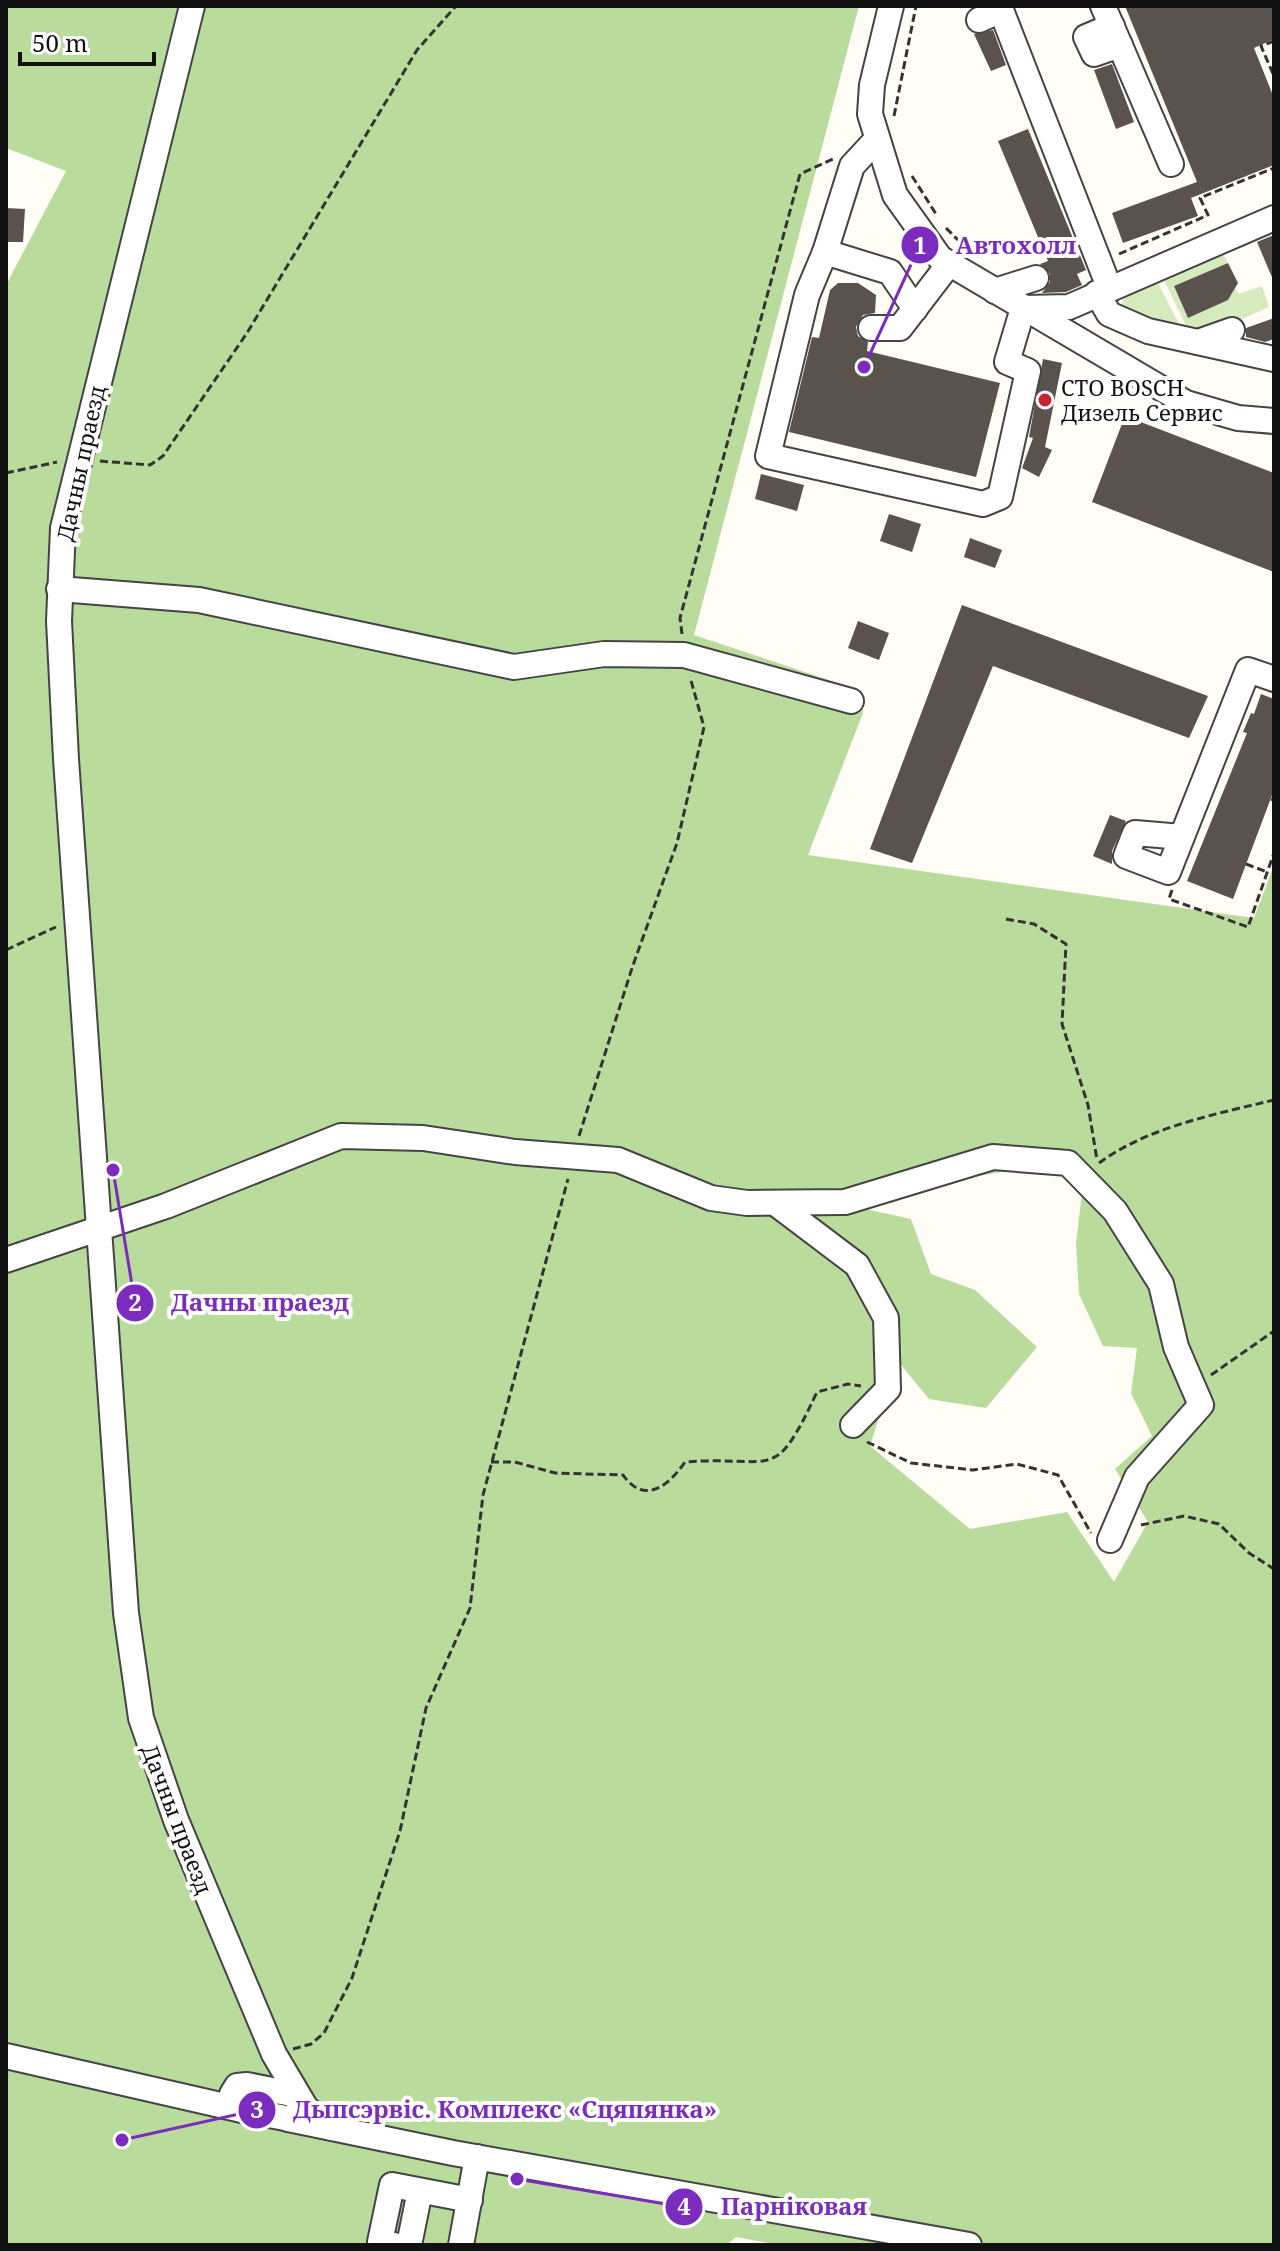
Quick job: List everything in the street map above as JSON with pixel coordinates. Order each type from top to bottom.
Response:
[{"type":"street","name":"Дачны праезд","points":[[192,6],[63,528],[59,589],[60,656],[126,1613],[138,1703],[176,1820],[294,2109]]},
{"type":"street","points":[[891,6],[872,85],[870,114],[884,132],[895,195],[923,238],[961,256],[995,291],[1186,403],[1238,418],[1274,421]]},
{"type":"street","points":[[979,20],[1001,10],[1102,283],[1109,314],[1148,331],[1274,359]]},
{"type":"street","points":[[1112,26],[1171,164]]},
{"type":"street","points":[[884,132],[852,166],[825,252],[807,295],[768,456],[983,504],[1000,497],[1028,371],[1007,362],[1023,308]]},
{"type":"street","points":[[1023,308],[1069,307],[1102,283],[1274,218]]},
{"type":"street","points":[[825,252],[890,272],[915,309]]},
{"type":"street","points":[[871,328],[900,328],[961,256]]},
{"type":"street","points":[[995,291],[1036,278]]},
{"type":"street","points":[[1198,342],[1232,330]]},
{"type":"street","points":[[59,589],[199,600],[514,667],[604,654],[684,655],[851,701]]},
{"type":"street","points":[[1182,837],[1248,670],[1274,679]]},
{"type":"street","points":[[6,1260],[166,1206],[341,1136],[423,1138],[515,1152],[574,1154],[618,1160],[711,1198],[775,1203],[845,1202],[993,1157],[1068,1163],[1115,1211],[1161,1284],[1176,1347],[1201,1405],[1137,1477],[1110,1540]]},
{"type":"street","points":[[775,1203],[857,1265],[886,1318],[888,1389],[853,1425]]},
{"type":"street","points":[[239,2098],[272,2050]]},
{"type":"street","points":[[6,2056],[189,2099],[215,2095],[239,2098]]},
{"type":"street","points":[[239,2098],[247,2085],[332,2128],[453,2153],[969,2245]]},
{"type":"street","points":[[461,2245],[477,2157]]},
{"type":"street","points":[[394,2245],[380,2242],[392,2185],[470,2200]]},
{"type":"street","points":[[409,2245],[420,2191]]},
{"type":"path","points":[[6,473],[78,459],[150,465],[163,456],[247,333],[417,50],[456,6]]},
{"type":"path","points":[[897,62],[913,6]]},
{"type":"path","points":[[894,119],[893,105],[913,6]]},
{"type":"path","points":[[1274,41],[1261,46],[1274,76]]},
{"type":"path","points":[[884,132],[890,106]]},
{"type":"path","points":[[272,2050],[311,2044],[324,2033],[352,1978],[400,1831],[426,1708],[470,1608],[483,1495],[491,1462],[574,1154],[632,968],[677,843],[704,727],[684,655],[680,618],[800,174],[839,156]]},
{"type":"path","points":[[1102,283],[1125,250],[1208,215],[1200,198],[1274,168]]},
{"type":"path","points":[[933,220],[936,214],[908,173],[927,214],[961,256]]},
{"type":"path","points":[[944,233],[961,256]]},
{"type":"path","points":[[1174,884],[1169,899],[1248,927],[1274,853]]},
{"type":"path","points":[[1246,864],[1267,872]]},
{"type":"path","points":[[6,950],[78,917]]},
{"type":"path","points":[[1006,919],[1034,924],[1066,944],[1062,1024],[1088,1105],[1097,1164],[1120,1147],[1211,1115],[1274,1100]]},
{"type":"path","points":[[1201,1405],[1211,1375],[1274,1331]]},
{"type":"path","points":[[491,1462],[529,1464],[555,1473],[623,1475],[631,1487],[645,1491],[665,1486],[685,1462],[774,1460],[787,1451],[817,1392],[848,1384],[888,1389]]},
{"type":"path","points":[[853,1425],[859,1439],[911,1463],[973,1470],[1017,1464],[1058,1475],[1095,1541],[1105,1547],[1110,1540],[1148,1522],[1184,1516],[1219,1524],[1249,1553],[1274,1569]]},
{"type":"green space","points":[[6,6],[859,6],[694,635],[847,686],[860,701],[863,713],[808,855],[1254,918],[1274,865],[1274,2245],[779,2245],[736,2237],[727,2245],[6,2245],[6,285],[66,171],[6,148]],"holes":[[[1006,1171],[1084,1177],[1076,1243],[1079,1294],[1103,1346],[1137,1348],[1131,1393],[1152,1436],[1115,1469],[1148,1522],[1114,1582],[1067,1512],[970,1529],[870,1446],[897,1360],[929,1399],[986,1408],[1037,1347],[975,1290],[931,1274],[911,1219],[834,1202]]]},
{"type":"green space","points":[[1223,254],[1228,263],[1174,286],[1188,318],[1228,300],[1235,288],[1239,294],[1262,286],[1269,307],[1213,332],[1188,330],[1163,278]]},
{"type":"green space","points":[[1157,281],[1182,330],[1128,313],[1122,307],[1123,295]]},
{"type":"building","points":[[1125,6],[1274,6],[1274,39],[1254,48],[1274,98],[1274,165],[1191,198],[1198,216],[1123,243],[1112,213],[1197,182]]},
{"type":"building","points":[[993,30],[1006,65],[991,71],[974,34]]},
{"type":"building","points":[[1112,64],[1134,122],[1116,129],[1094,70]]},
{"type":"building","points":[[1028,129],[1086,270],[1077,274],[1082,285],[1066,292],[1042,293],[1050,282],[1050,274],[1040,264],[1048,261],[998,141]]},
{"type":"building","points":[[6,208],[25,209],[23,242],[6,242]]},
{"type":"building","points":[[1274,235],[1274,282],[1257,242]]},
{"type":"building","points":[[1228,263],[1238,283],[1228,300],[1188,318],[1174,286]]},
{"type":"building","points":[[838,283],[858,283],[876,295],[875,313],[863,315],[856,327],[858,336],[868,342],[867,351],[1000,383],[976,477],[789,432],[812,337],[819,338],[830,290]]},
{"type":"building","points":[[1274,318],[1274,339],[1265,342],[1246,337],[1246,328]]},
{"type":"building","name":"СТО BOSCH Дизель Сервис","points":[[1043,359],[1062,363],[1045,447],[1052,450],[1039,477],[1022,468],[1033,438],[1029,437]]},
{"type":"building","points":[[1125,416],[1274,473],[1274,572],[1092,502]]},
{"type":"building","points":[[761,474],[804,485],[797,511],[755,499]]},
{"type":"building","points":[[889,514],[921,524],[912,552],[880,541]]},
{"type":"building","points":[[970,538],[1002,550],[995,568],[964,557]]},
{"type":"building","points":[[962,605],[1208,696],[1189,738],[993,666],[912,863],[870,849]]},
{"type":"building","points":[[858,621],[889,633],[879,660],[848,648]]},
{"type":"building","points":[[1261,694],[1274,699],[1274,790],[1233,899],[1187,881],[1247,733],[1243,732]]},
{"type":"building","points":[[1110,815],[1126,821],[1112,851],[1112,864],[1093,856]]},
{"type":"place","name":"Автохолл","points":[[864,367]]},
{"type":"place","name":"СТО BOSCH Дизель Сервис","points":[[1045,400]]},
{"type":"place","name":"Дачны праезд","points":[[113,1170]]},
{"type":"place","name":"Дыпсэрвіс. Комплекс «Сцяпянка»","points":[[122,2140]]},
{"type":"place","name":"Парніковая","points":[[517,2179]]}]
